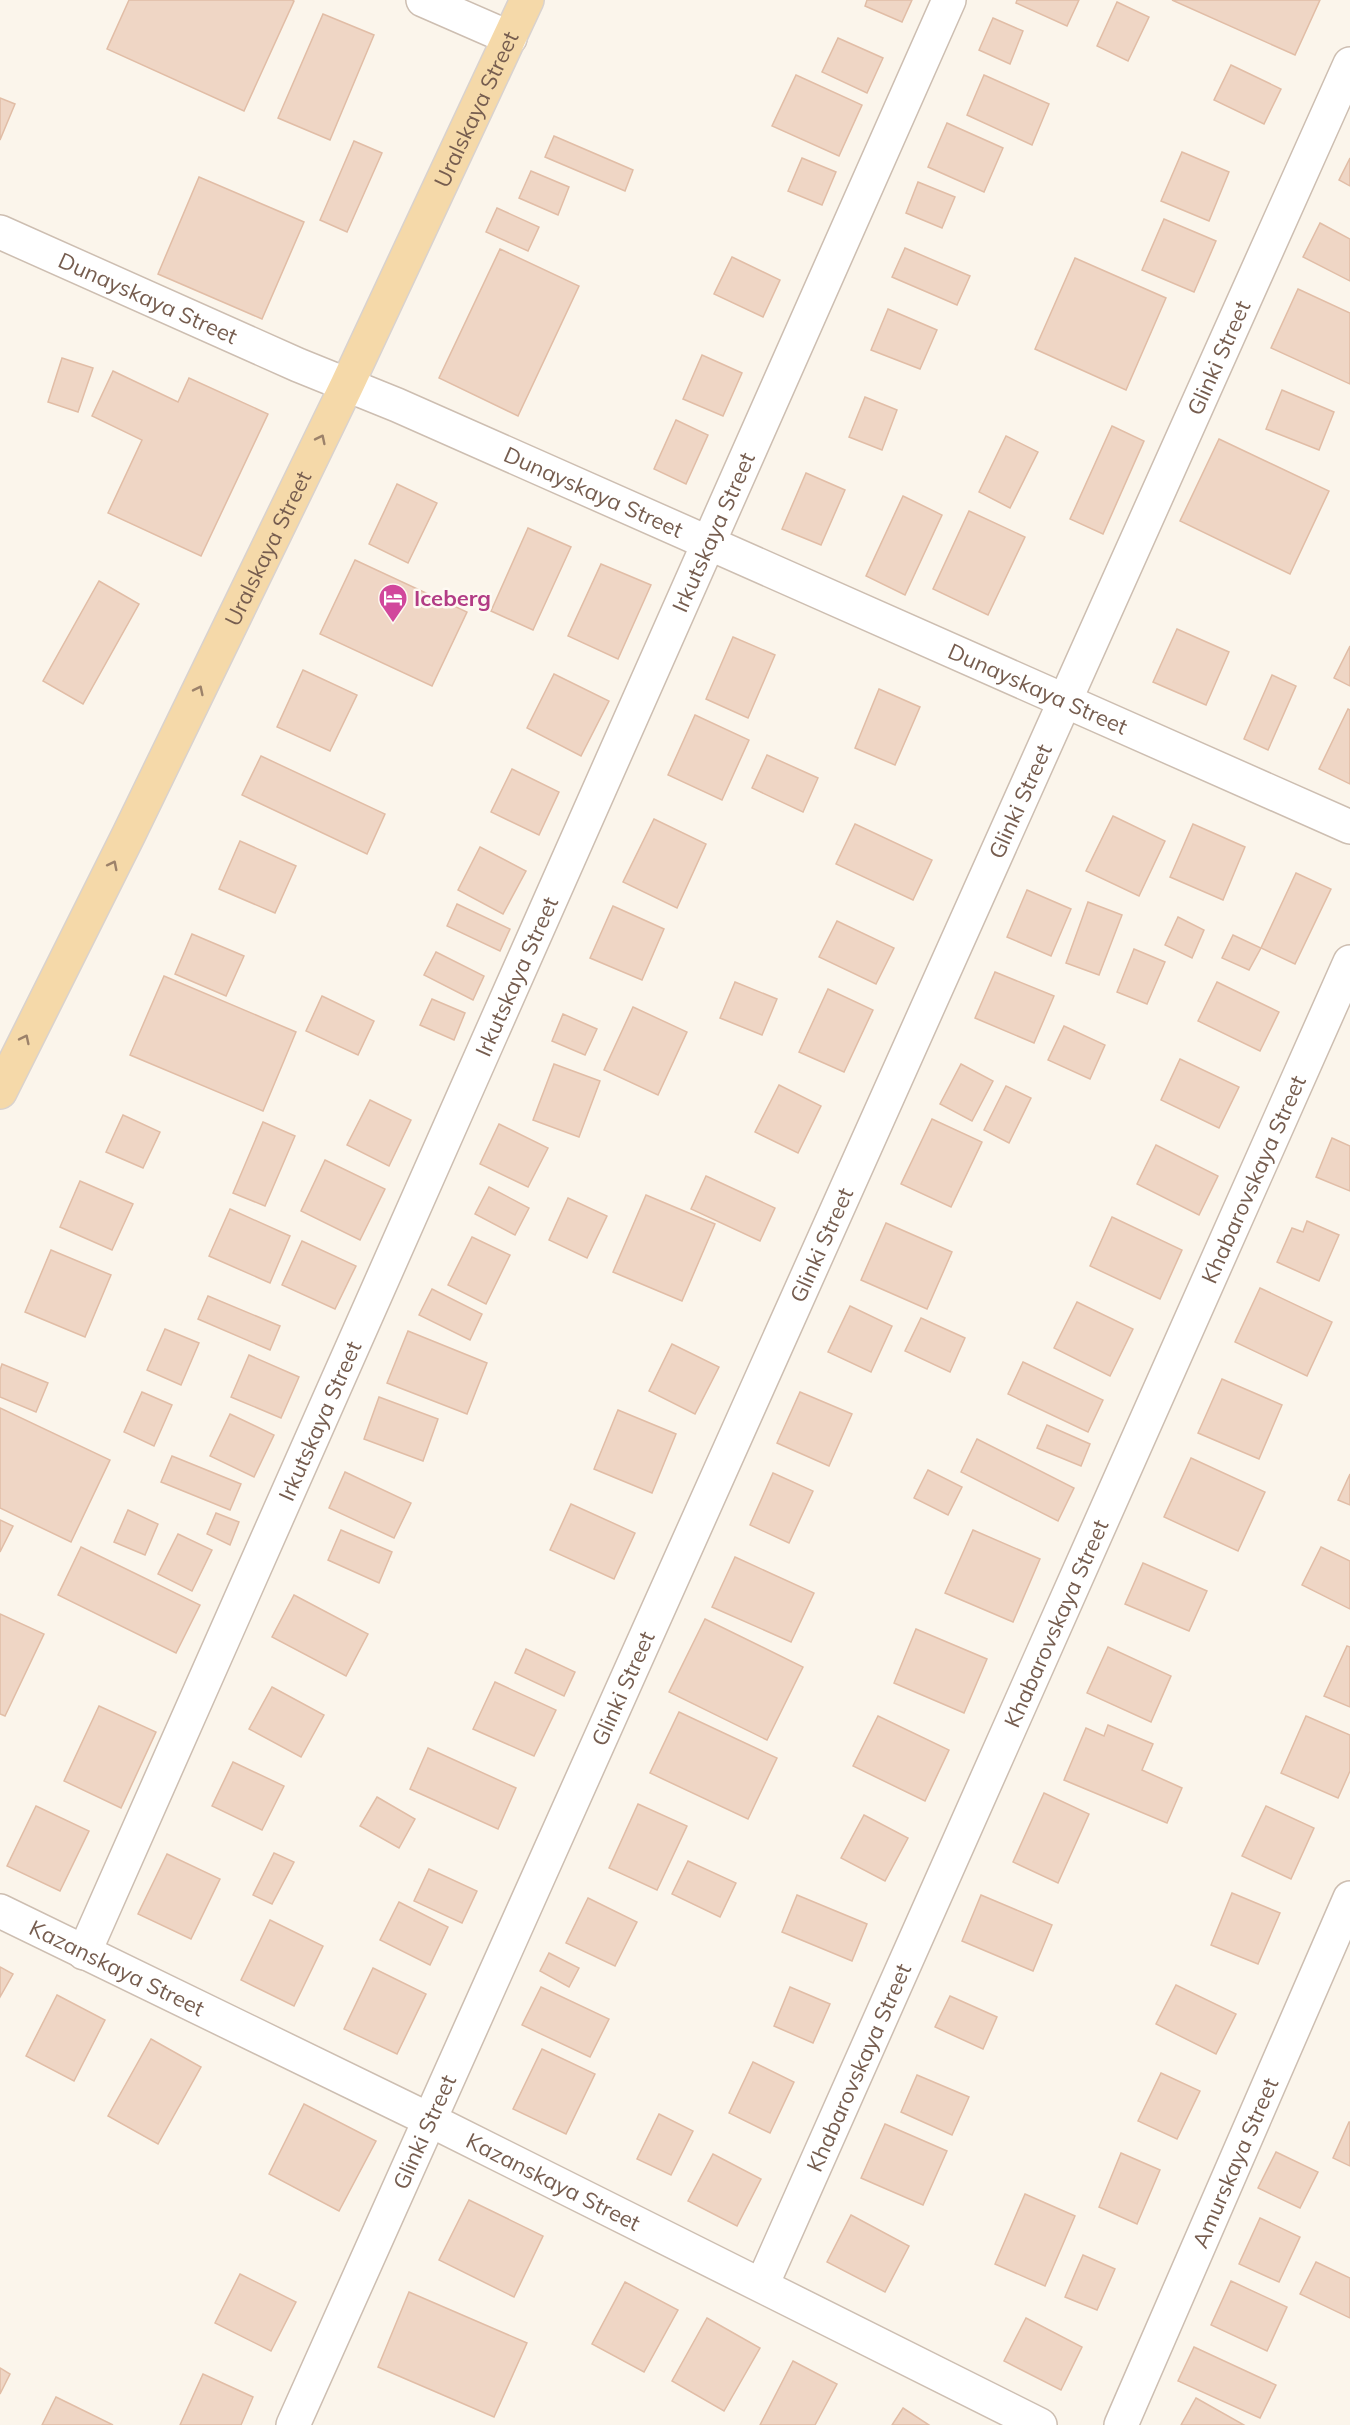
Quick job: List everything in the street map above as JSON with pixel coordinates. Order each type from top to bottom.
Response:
[{"type":"main road","name":"Uralskaya Street","points":[[0,1092],[129,834],[347,385],[526,0]]},
{"type":"street","points":[[423,0],[510,38]]},
{"type":"street","name":"Irkutskaya Street","points":[[84,1953],[949,0]]},
{"type":"street","name":"Glinki Street","points":[[293,2425],[1350,64]]},
{"type":"street","name":"Dunayskaya Street","points":[[0,232],[397,405],[1350,827]]},
{"type":"street","name":"Khabarovskaya Street","points":[[762,2285],[1350,962]]},
{"type":"street","name":"Amurskaya Street","points":[[1121,2425],[1350,1898]]},
{"type":"street","name":"Kazanskaya Street","points":[[0,1911],[430,2120],[1040,2425]]},
{"type":"building","points":[[129,0],[294,1],[244,111],[107,49]]},
{"type":"building","points":[[867,0],[912,0],[902,22],[865,6]]},
{"type":"building","points":[[1017,0],[1079,0],[1067,26],[1016,3]]},
{"type":"building","points":[[1172,0],[1320,0],[1295,55]]},
{"type":"building","points":[[1117,2],[1149,17],[1128,61],[1097,46]]},
{"type":"building","points":[[323,14],[374,35],[330,140],[278,118]]},
{"type":"building","points":[[993,18],[1023,31],[1010,64],[979,50]]},
{"type":"building","points":[[838,38],[883,58],[867,93],[822,72]]},
{"type":"building","points":[[1231,65],[1281,89],[1264,124],[1214,100]]},
{"type":"building","points":[[796,75],[862,105],[839,156],[772,126]]},
{"type":"building","points":[[984,75],[1049,104],[1032,145],[967,115]]},
{"type":"building","points":[[0,98],[15,104],[0,140]]},
{"type":"building","points":[[947,123],[1003,148],[984,192],[928,167]]},
{"type":"building","points":[[554,136],[633,170],[625,191],[545,157]]},
{"type":"building","points":[[354,141],[382,153],[347,232],[320,220]]},
{"type":"building","points":[[1182,152],[1229,172],[1209,221],[1161,201]]},
{"type":"building","points":[[802,158],[836,172],[822,205],[788,191]]},
{"type":"building","points":[[1350,158],[1350,186],[1339,180]]},
{"type":"building","points":[[531,171],[569,187],[558,215],[519,198]]},
{"type":"building","points":[[199,177],[304,222],[262,319],[158,274]]},
{"type":"building","points":[[918,182],[955,197],[942,228],[906,213]]},
{"type":"building","points":[[497,208],[539,227],[528,251],[486,232]]},
{"type":"building","points":[[1164,219],[1216,241],[1194,292],[1142,270]]},
{"type":"building","points":[[1320,223],[1350,239],[1350,281],[1303,257]]},
{"type":"building","points":[[905,248],[970,276],[957,305],[892,277]]},
{"type":"building","points":[[500,249],[579,286],[518,416],[439,378]]},
{"type":"building","points":[[732,257],[780,280],[763,317],[714,294]]},
{"type":"building","points":[[1075,258],[1166,298],[1126,390],[1035,349]]},
{"type":"building","points":[[1298,289],[1350,313],[1350,384],[1271,348]]},
{"type":"building","points":[[888,309],[937,330],[920,369],[871,350]]},
{"type":"building","points":[[702,355],[742,373],[723,416],[683,399]]},
{"type":"building","points":[[62,358],[93,368],[78,412],[48,402]]},
{"type":"building","points":[[113,371],[178,402],[189,378],[268,414],[201,556],[108,513],[142,440],[92,416]]},
{"type":"building","points":[[1282,390],[1334,412],[1319,450],[1266,429]]},
{"type":"building","points":[[865,397],[897,410],[882,450],[849,437]]},
{"type":"building","points":[[676,420],[708,435],[686,484],[654,469]]},
{"type":"building","points":[[1112,426],[1144,441],[1103,534],[1070,519]]},
{"type":"building","points":[[1006,436],[1038,452],[1010,508],[979,492]]},
{"type":"building","points":[[1219,439],[1329,491],[1290,574],[1180,521]]},
{"type":"building","points":[[806,473],[845,490],[821,545],[782,529]]},
{"type":"building","points":[[397,484],[437,503],[408,563],[369,544]]},
{"type":"building","points":[[903,496],[942,515],[905,595],[866,576]]},
{"type":"building","points":[[969,511],[1025,537],[988,615],[933,589]]},
{"type":"building","points":[[528,528],[571,547],[533,630],[491,611]]},
{"type":"building","name":"Iceberg","points":[[355,560],[467,612],[432,686],[320,634]]},
{"type":"building","points":[[601,564],[651,585],[618,659],[568,636]]},
{"type":"building","points":[[99,581],[139,604],[83,704],[43,681]]},
{"type":"building","points":[[1177,629],[1229,652],[1206,705],[1153,682]]},
{"type":"building","points":[[733,637],[775,655],[748,718],[706,699]]},
{"type":"building","points":[[1350,646],[1350,686],[1334,678]]},
{"type":"building","points":[[303,670],[357,695],[330,751],[277,727]]},
{"type":"building","points":[[554,674],[609,701],[581,756],[527,728]]},
{"type":"building","points":[[1272,675],[1296,686],[1268,750],[1244,739]]},
{"type":"building","points":[[879,689],[920,707],[895,765],[855,748]]},
{"type":"building","points":[[1348,709],[1350,710],[1350,784],[1319,769]]},
{"type":"building","points":[[695,715],[749,740],[722,800],[668,775]]},
{"type":"building","points":[[767,755],[818,778],[803,812],[752,788]]},
{"type":"building","points":[[261,756],[385,814],[367,854],[242,795]]},
{"type":"building","points":[[512,769],[559,792],[539,835],[491,812]]},
{"type":"building","points":[[1113,816],[1165,841],[1139,896],[1086,871]]},
{"type":"building","points":[[654,819],[706,844],[677,908],[623,882]]},
{"type":"building","points":[[855,824],[932,860],[913,900],[836,864]]},
{"type":"building","points":[[1193,824],[1245,847],[1223,900],[1170,877]]},
{"type":"building","points":[[240,841],[296,866],[275,913],[219,889]]},
{"type":"building","points":[[480,847],[526,871],[503,914],[458,890]]},
{"type":"building","points":[[1296,873],[1331,889],[1295,964],[1261,948]]},
{"type":"building","points":[[1027,890],[1071,909],[1051,956],[1007,937]]},
{"type":"building","points":[[1088,902],[1122,915],[1099,975],[1066,963]]},
{"type":"building","points":[[457,904],[510,929],[500,951],[447,926]]},
{"type":"building","points":[[613,906],[664,929],[642,980],[590,958]]},
{"type":"building","points":[[1178,917],[1204,930],[1192,958],[1165,945]]},
{"type":"building","points":[[837,921],[894,948],[876,984],[819,957]]},
{"type":"building","points":[[192,934],[244,956],[226,996],[175,974]]},
{"type":"building","points":[[1233,935],[1261,948],[1249,970],[1222,958]]},
{"type":"building","points":[[1134,949],[1165,962],[1147,1004],[1117,992]]},
{"type":"building","points":[[436,952],[484,976],[473,1000],[424,975]]},
{"type":"building","points":[[995,972],[1054,996],[1034,1043],[975,1018]]},
{"type":"building","points":[[164,976],[296,1032],[263,1111],[130,1055]]},
{"type":"building","points":[[735,982],[777,999],[762,1035],[720,1018]]},
{"type":"building","points":[[1217,982],[1279,1012],[1260,1051],[1198,1021]]},
{"type":"building","points":[[828,989],[873,1010],[844,1072],[799,1052]]},
{"type":"building","points":[[322,996],[374,1021],[358,1055],[306,1031]]},
{"type":"building","points":[[432,999],[465,1013],[454,1040],[420,1025]]},
{"type":"building","points":[[633,1007],[687,1032],[658,1095],[604,1070]]},
{"type":"building","points":[[563,1014],[597,1029],[585,1055],[552,1041]]},
{"type":"building","points":[[1064,1026],[1105,1045],[1090,1079],[1048,1060]]},
{"type":"building","points":[[1180,1059],[1239,1087],[1219,1128],[1161,1100]]},
{"type":"building","points":[[554,1064],[600,1081],[579,1137],[533,1120]]},
{"type":"building","points":[[961,1064],[993,1081],[972,1121],[940,1104]]},
{"type":"building","points":[[779,1085],[821,1106],[798,1153],[755,1132]]},
{"type":"building","points":[[1006,1086],[1031,1098],[1009,1143],[984,1130]]},
{"type":"building","points":[[370,1100],[411,1120],[389,1166],[347,1145]]},
{"type":"building","points":[[123,1115],[160,1132],[143,1168],[106,1152]]},
{"type":"building","points":[[932,1119],[982,1142],[951,1207],[901,1184]]},
{"type":"building","points":[[263,1122],[295,1136],[265,1206],[233,1193]]},
{"type":"building","points":[[499,1124],[548,1148],[528,1187],[480,1164]]},
{"type":"building","points":[[1332,1138],[1350,1146],[1350,1191],[1316,1177]]},
{"type":"building","points":[[1156,1145],[1218,1176],[1199,1215],[1137,1184]]},
{"type":"building","points":[[325,1160],[385,1189],[360,1240],[301,1211]]},
{"type":"building","points":[[706,1176],[775,1208],[760,1241],[691,1209]]},
{"type":"building","points":[[80,1181],[133,1204],[112,1250],[60,1227]]},
{"type":"building","points":[[489,1187],[529,1208],[515,1235],[475,1214]]},
{"type":"building","points":[[646,1195],[715,1224],[682,1301],[613,1272]]},
{"type":"building","points":[[568,1198],[607,1216],[587,1258],[549,1240]]},
{"type":"building","points":[[230,1209],[290,1236],[270,1283],[209,1256]]},
{"type":"building","points":[[1112,1217],[1182,1250],[1160,1299],[1090,1266]]},
{"type":"building","points":[[1307,1221],[1339,1235],[1319,1281],[1277,1262],[1292,1228],[1303,1232]]},
{"type":"building","points":[[886,1223],[952,1252],[927,1309],[861,1280]]},
{"type":"building","points":[[472,1237],[510,1255],[486,1304],[448,1285]]},
{"type":"building","points":[[302,1241],[356,1266],[335,1309],[282,1285]]},
{"type":"building","points":[[51,1250],[111,1275],[85,1337],[25,1312]]},
{"type":"building","points":[[1260,1288],[1332,1322],[1307,1376],[1235,1342]]},
{"type":"building","points":[[432,1289],[482,1314],[470,1340],[419,1315]]},
{"type":"building","points":[[208,1296],[280,1326],[270,1350],[198,1319]]},
{"type":"building","points":[[1077,1302],[1133,1329],[1110,1376],[1054,1348]]},
{"type":"building","points":[[850,1306],[892,1326],[871,1372],[828,1352]]},
{"type":"building","points":[[921,1318],[965,1338],[950,1372],[905,1351]]},
{"type":"building","points":[[165,1329],[199,1343],[181,1385],[147,1370]]},
{"type":"building","points":[[408,1331],[487,1363],[467,1414],[387,1383]]},
{"type":"building","points":[[672,1344],[719,1367],[695,1414],[649,1391]]},
{"type":"building","points":[[249,1355],[299,1377],[281,1418],[231,1397]]},
{"type":"building","points":[[1023,1362],[1103,1400],[1088,1432],[1008,1394]]},
{"type":"building","points":[[2,1364],[48,1383],[36,1412],[0,1397]]},
{"type":"building","points":[[1222,1379],[1282,1405],[1259,1459],[1198,1433]]},
{"type":"building","points":[[142,1392],[172,1405],[154,1446],[124,1432]]},
{"type":"building","points":[[800,1392],[852,1414],[829,1466],[777,1443]]},
{"type":"building","points":[[379,1397],[438,1419],[423,1461],[364,1439]]},
{"type":"building","points":[[0,1408],[110,1460],[71,1542],[0,1508]]},
{"type":"building","points":[[618,1410],[676,1434],[652,1493],[594,1469]]},
{"type":"building","points":[[230,1414],[274,1435],[254,1477],[210,1456]]},
{"type":"building","points":[[1047,1425],[1090,1444],[1081,1466],[1037,1448]]},
{"type":"building","points":[[977,1439],[1074,1488],[1058,1521],[961,1472]]},
{"type":"building","points":[[172,1456],[241,1484],[230,1510],[161,1482]]},
{"type":"building","points":[[1191,1458],[1265,1492],[1238,1551],[1164,1517]]},
{"type":"building","points":[[928,1470],[962,1487],[948,1515],[914,1498]]},
{"type":"building","points":[[345,1472],[411,1503],[394,1538],[329,1508]]},
{"type":"building","points":[[773,1473],[813,1491],[789,1543],[750,1525]]},
{"type":"building","points":[[1350,1474],[1350,1505],[1338,1500]]},
{"type":"building","points":[[571,1504],[635,1533],[614,1579],[550,1550]]},
{"type":"building","points":[[128,1510],[158,1524],[145,1555],[114,1542]]},
{"type":"building","points":[[216,1513],[239,1522],[230,1545],[207,1534]]},
{"type":"building","points":[[0,1520],[13,1526],[0,1552]]},
{"type":"building","points":[[341,1530],[392,1552],[379,1583],[328,1560]]},
{"type":"building","points":[[973,1530],[1040,1559],[1013,1622],[945,1593]]},
{"type":"building","points":[[178,1534],[212,1550],[192,1591],[158,1574]]},
{"type":"building","points":[[81,1547],[200,1605],[176,1653],[58,1595]]},
{"type":"building","points":[[1321,1547],[1350,1561],[1350,1609],[1302,1585]]},
{"type":"building","points":[[735,1557],[814,1593],[791,1642],[712,1607]]},
{"type":"building","points":[[1143,1563],[1207,1591],[1189,1631],[1125,1604]]},
{"type":"building","points":[[294,1595],[368,1634],[346,1676],[272,1637]]},
{"type":"building","points":[[0,1614],[44,1634],[5,1716],[0,1714]]},
{"type":"building","points":[[705,1619],[803,1667],[767,1740],[669,1692]]},
{"type":"building","points":[[916,1629],[987,1659],[964,1713],[894,1683]]},
{"type":"building","points":[[1347,1646],[1350,1647],[1350,1707],[1324,1696]]},
{"type":"building","points":[[1108,1647],[1171,1676],[1151,1722],[1087,1693]]},
{"type":"building","points":[[526,1649],[575,1672],[564,1696],[515,1673]]},
{"type":"building","points":[[495,1682],[556,1710],[534,1756],[473,1729]]},
{"type":"building","points":[[272,1687],[324,1715],[301,1757],[249,1729]]},
{"type":"building","points":[[99,1706],[156,1732],[121,1808],[64,1781]]},
{"type":"building","points":[[679,1712],[777,1758],[748,1819],[650,1773]]},
{"type":"building","points":[[878,1716],[949,1750],[925,1801],[853,1766]]},
{"type":"building","points":[[1306,1716],[1350,1735],[1350,1771],[1338,1798],[1281,1773]]},
{"type":"building","points":[[1108,1725],[1153,1744],[1142,1770],[1182,1788],[1167,1823],[1064,1780],[1086,1728],[1104,1736]]},
{"type":"building","points":[[428,1748],[516,1788],[498,1829],[410,1789]]},
{"type":"building","points":[[233,1762],[284,1786],[262,1830],[212,1806]]},
{"type":"building","points":[[1044,1793],[1089,1814],[1058,1883],[1013,1862]]},
{"type":"building","points":[[377,1797],[415,1819],[399,1848],[360,1826]]},
{"type":"building","points":[[638,1804],[687,1826],[657,1890],[609,1868]]},
{"type":"building","points":[[36,1806],[89,1831],[60,1891],[7,1866]]},
{"type":"building","points":[[1266,1806],[1314,1828],[1291,1879],[1242,1856]]},
{"type":"building","points":[[864,1815],[908,1838],[885,1881],[841,1858]]},
{"type":"building","points":[[274,1853],[294,1862],[272,1904],[253,1895]]},
{"type":"building","points":[[167,1854],[220,1879],[191,1939],[138,1914]]},
{"type":"building","points":[[688,1861],[736,1883],[720,1917],[672,1894]]},
{"type":"building","points":[[429,1869],[477,1891],[462,1923],[414,1901]]},
{"type":"building","points":[[1232,1893],[1280,1913],[1258,1964],[1211,1945]]},
{"type":"building","points":[[797,1895],[867,1924],[852,1961],[782,1932]]},
{"type":"building","points":[[981,1895],[1052,1925],[1033,1971],[962,1941]]},
{"type":"building","points":[[588,1898],[637,1922],[615,1966],[566,1943]]},
{"type":"building","points":[[399,1902],[448,1927],[430,1965],[380,1940]]},
{"type":"building","points":[[270,1920],[323,1946],[294,2006],[241,1980]]},
{"type":"building","points":[[549,1953],[579,1968],[569,1987],[540,1971]]},
{"type":"building","points":[[0,1967],[13,1974],[0,1997]]},
{"type":"building","points":[[373,1968],[426,1994],[397,2054],[344,2029]]},
{"type":"building","points":[[1176,1985],[1236,2014],[1216,2054],[1156,2024]]},
{"type":"building","points":[[541,1987],[609,2019],[590,2057],[522,2025]]},
{"type":"building","points":[[790,1987],[830,2004],[813,2043],[774,2026]]},
{"type":"building","points":[[57,1995],[105,2020],[74,2081],[26,2056]]},
{"type":"building","points":[[950,1996],[997,2017],[983,2049],[935,2027]]},
{"type":"building","points":[[151,2039],[201,2067],[158,2144],[108,2116]]},
{"type":"building","points":[[542,2049],[595,2074],[566,2134],[513,2109]]},
{"type":"building","points":[[753,2062],[794,2082],[770,2133],[729,2113]]},
{"type":"building","points":[[1161,2073],[1200,2091],[1177,2139],[1138,2121]]},
{"type":"building","points":[[917,2075],[969,2097],[952,2135],[901,2112]]},
{"type":"building","points":[[304,2104],[376,2141],[339,2211],[269,2174]]},
{"type":"building","points":[[659,2114],[693,2131],[671,2175],[637,2159]]},
{"type":"building","points":[[1350,2122],[1350,2166],[1333,2158]]},
{"type":"building","points":[[885,2124],[947,2151],[923,2205],[861,2178]]},
{"type":"building","points":[[1276,2152],[1318,2172],[1300,2208],[1258,2188]]},
{"type":"building","points":[[1121,2153],[1160,2170],[1137,2224],[1099,2207]]},
{"type":"building","points":[[713,2154],[761,2179],[737,2226],[688,2201]]},
{"type":"building","points":[[1025,2194],[1075,2216],[1045,2286],[995,2264]]},
{"type":"building","points":[[469,2200],[543,2236],[514,2297],[439,2260]]},
{"type":"building","points":[[851,2215],[909,2246],[885,2292],[827,2262]]},
{"type":"building","points":[[1260,2218],[1300,2237],[1279,2282],[1239,2264]]},
{"type":"building","points":[[1083,2255],[1115,2269],[1097,2310],[1065,2297]]},
{"type":"building","points":[[1316,2262],[1350,2278],[1350,2318],[1300,2294]]},
{"type":"building","points":[[240,2274],[296,2302],[271,2351],[215,2323]]},
{"type":"building","points":[[1231,2281],[1287,2307],[1267,2351],[1211,2325]]},
{"type":"building","points":[[625,2282],[678,2310],[644,2372],[592,2344]]},
{"type":"building","points":[[409,2292],[527,2343],[494,2417],[378,2367]]},
{"type":"building","points":[[707,2318],[760,2348],[724,2411],[672,2381]]},
{"type":"building","points":[[1026,2318],[1082,2347],[1061,2390],[1004,2361]]},
{"type":"building","points":[[1194,2347],[1276,2385],[1260,2418],[1178,2381]]},
{"type":"building","points":[[793,2361],[837,2384],[815,2425],[760,2425]]},
{"type":"building","points":[[0,2368],[10,2374],[0,2394]]},
{"type":"building","points":[[203,2374],[253,2397],[241,2425],[180,2425]]},
{"type":"building","points":[[56,2397],[113,2425],[42,2425]]},
{"type":"building","points":[[1196,2398],[1244,2425],[1181,2425]]},
{"type":"building","points":[[903,2408],[929,2425],[892,2425]]},
{"type":"place","name":"Iceberg","points":[[393,624]]}]
